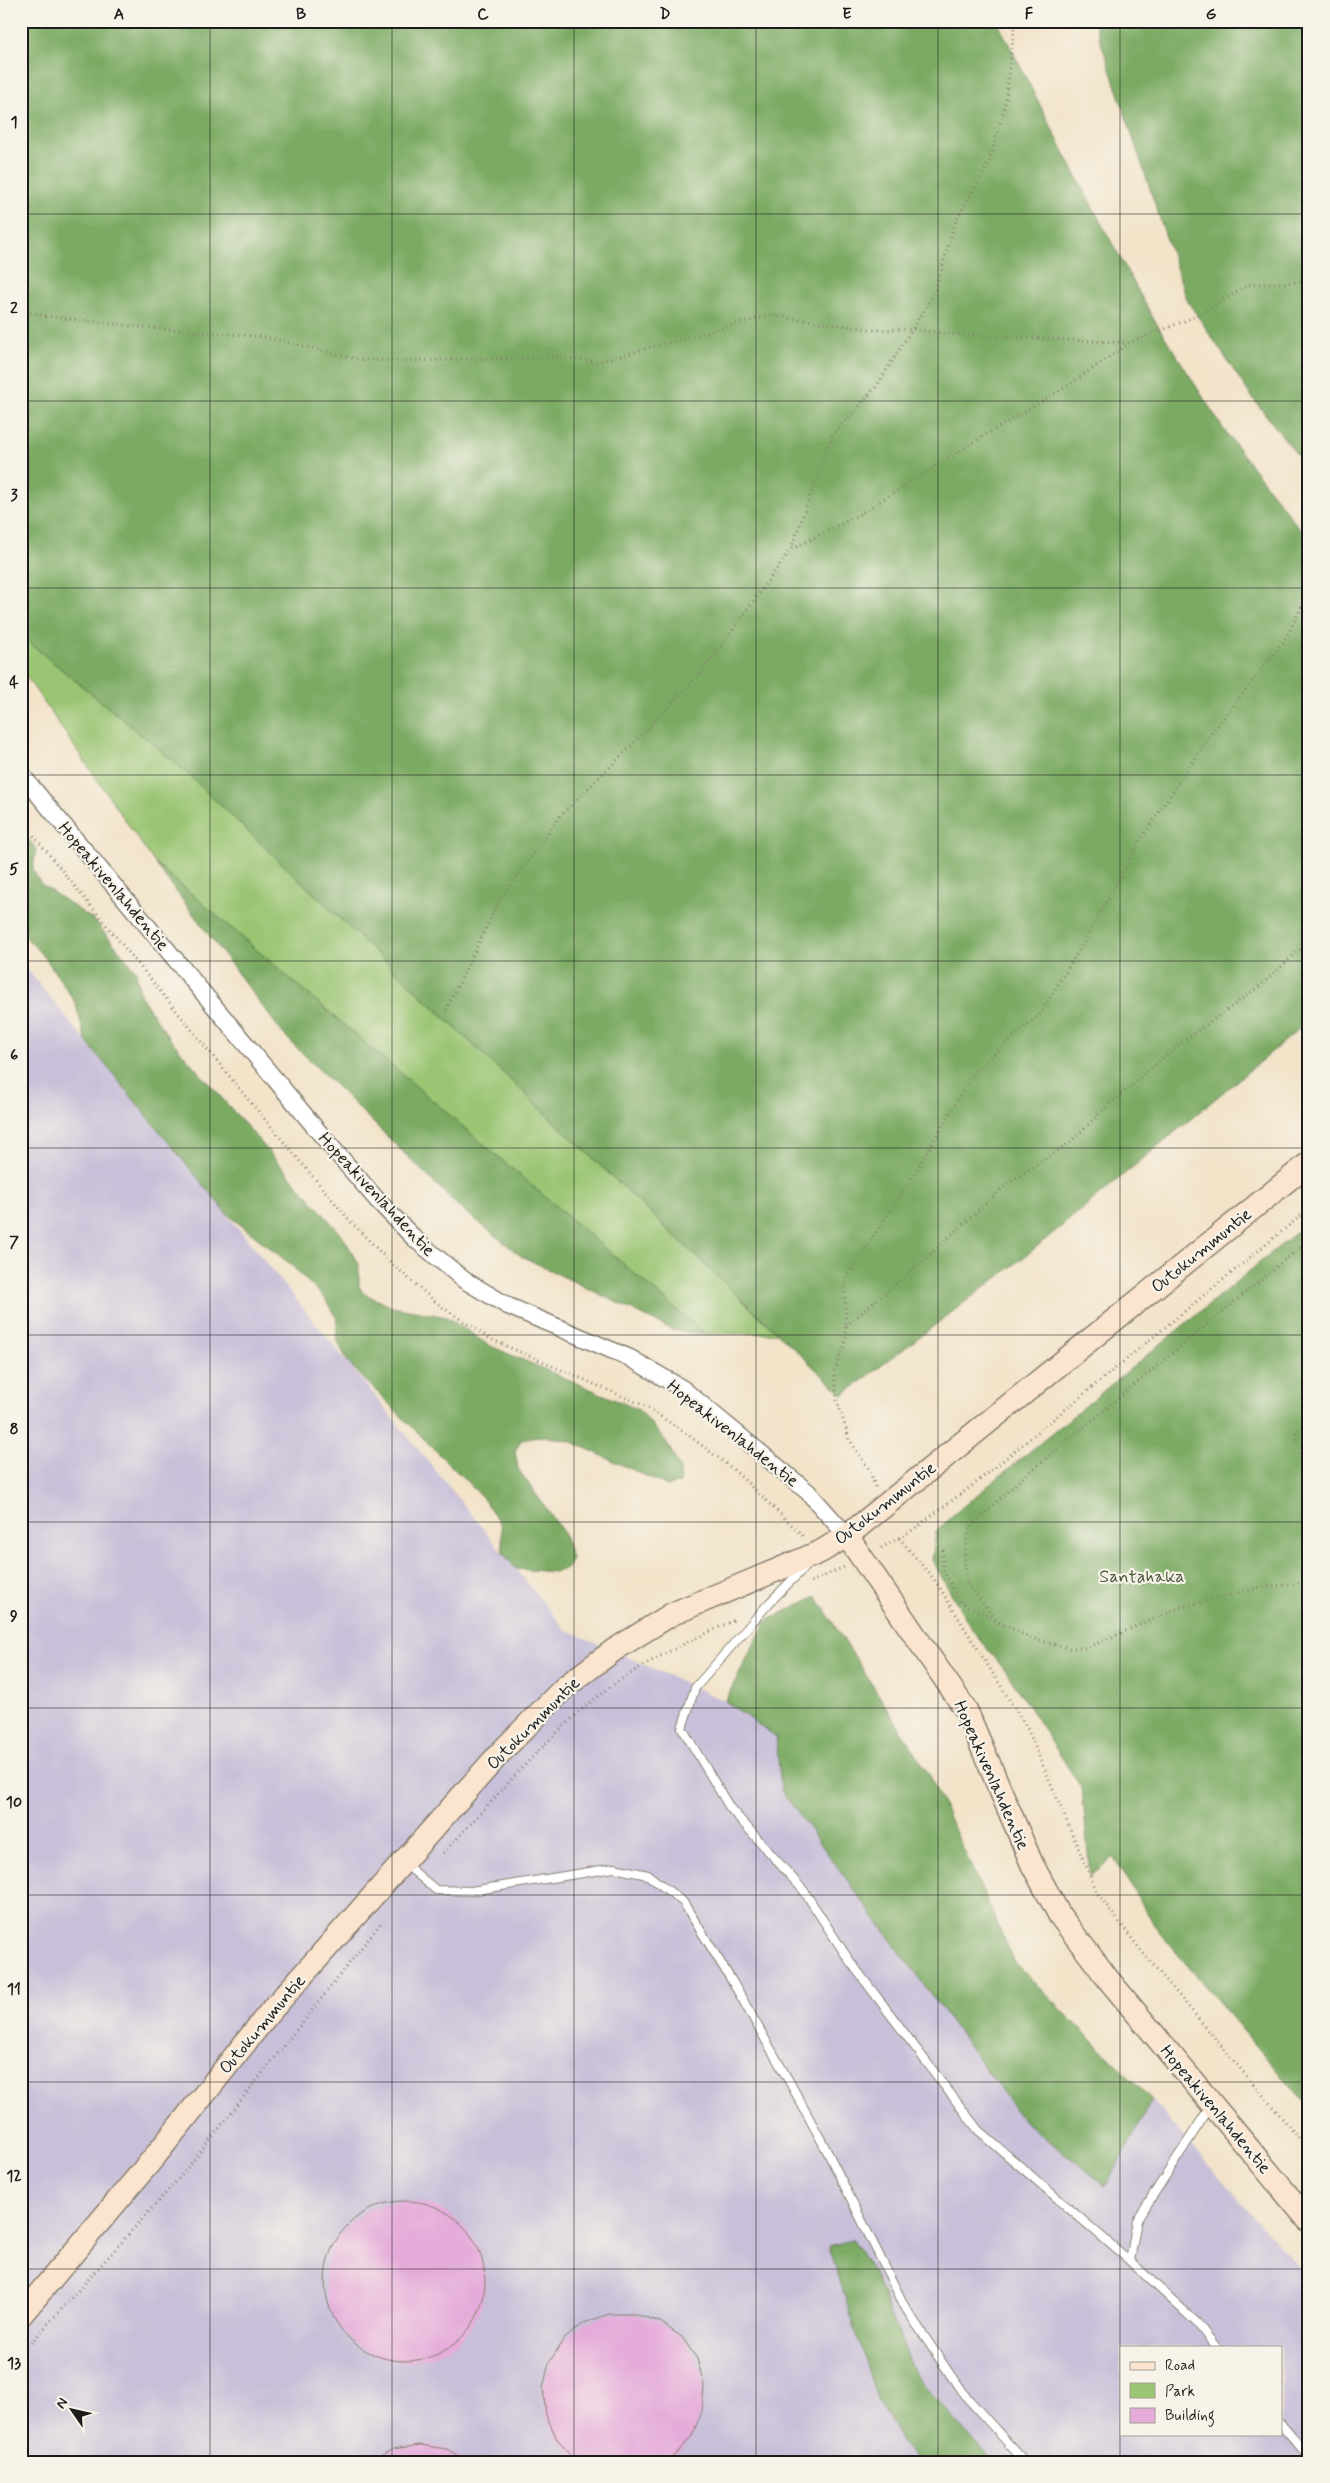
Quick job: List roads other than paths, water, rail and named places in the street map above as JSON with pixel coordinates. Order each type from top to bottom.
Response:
[{"type":"street","name":"Hopeakivenlahdentie","points":[[21,774],[323,1138],[378,1201],[415,1239],[464,1280],[508,1306],[630,1358],[683,1389],[808,1492],[847,1536],[966,1710],[1032,1864],[1060,1916],[1108,1979],[1309,2221]]},
{"type":"street","name":"Outokummuntie","points":[[21,2315],[156,2155],[269,2013],[410,1870],[500,1753],[565,1687],[614,1650],[672,1614],[820,1552],[847,1536],[1309,1163]]},
{"type":"lane","points":[[820,1552],[769,1603],[695,1688],[682,1728],[730,1808],[804,1891],[849,1960],[978,2130],[1130,2261],[1197,2323],[1215,2346]]},
{"type":"lane","points":[[410,1870],[436,1890],[471,1891],[614,1868],[648,1875],[683,1902],[732,1981],[789,2081],[827,2151],[906,2309],[962,2392],[1025,2462]]},
{"type":"lane","points":[[1130,2261],[1137,2220],[1212,2104]]},
{"type":"lane","points":[[1282,2425],[1309,2457]]},
{"type":"park label","name":"Santahaka","points":[[1142,1576]]}]
